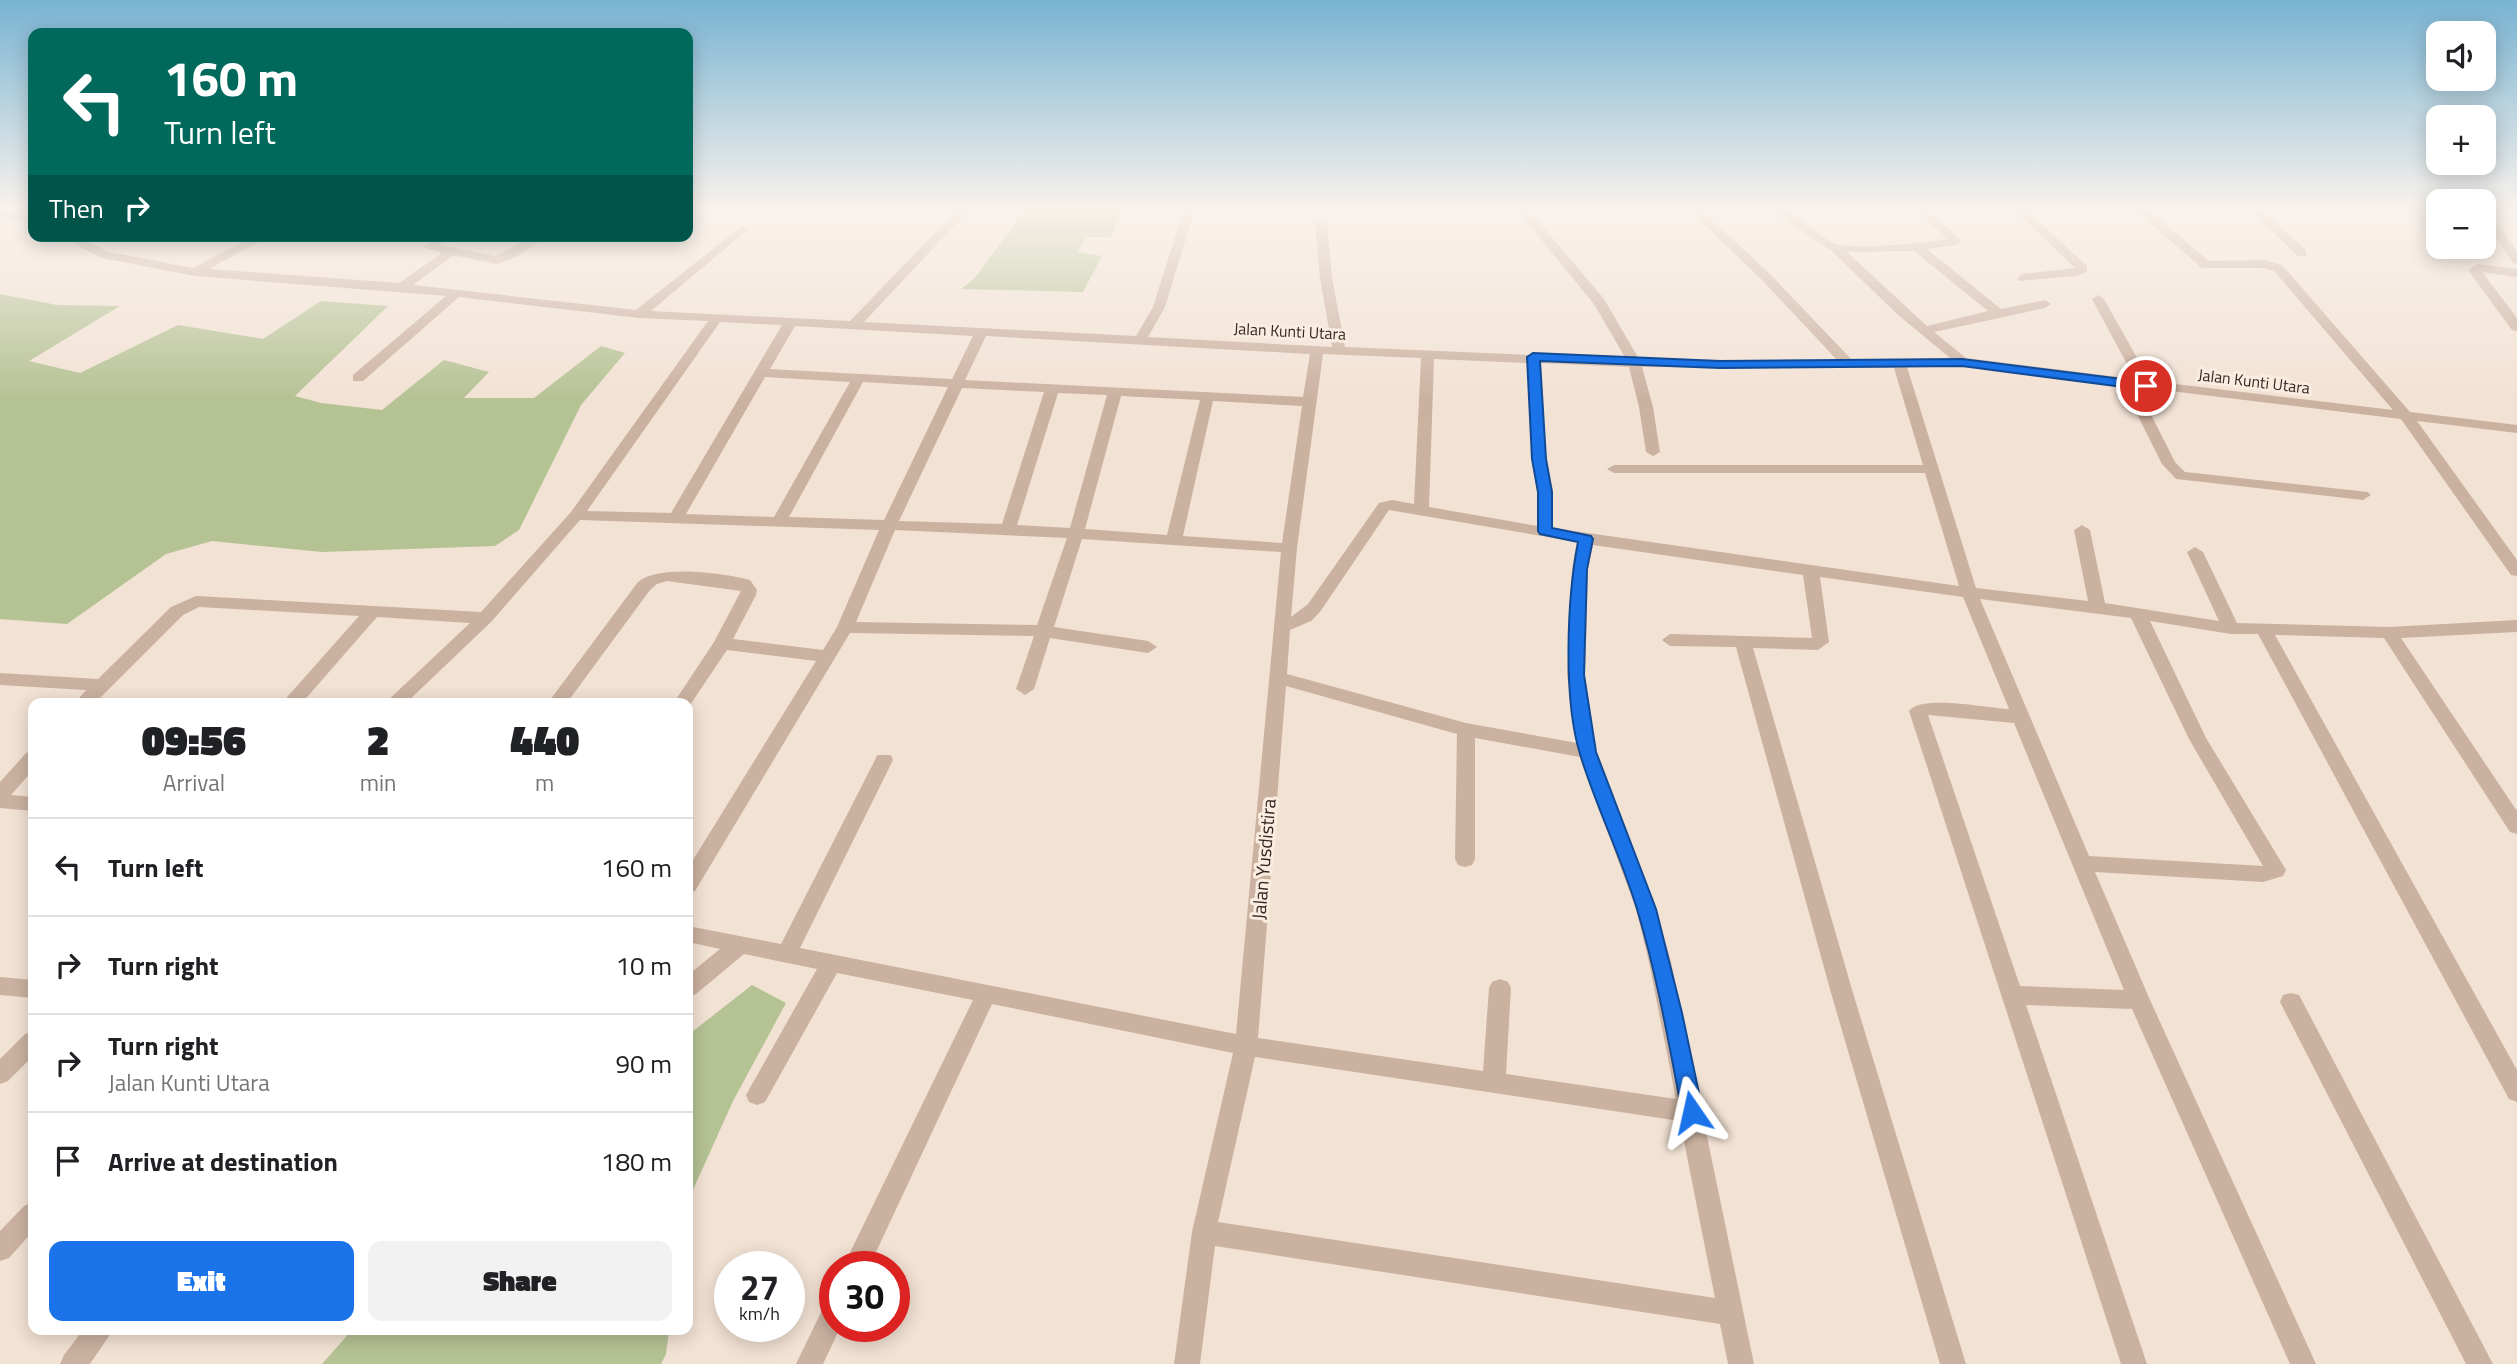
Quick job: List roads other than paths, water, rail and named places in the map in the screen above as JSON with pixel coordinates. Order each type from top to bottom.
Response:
[{"type":"street","name":"Jalan Kunti Utara","points":[[204,273],[458,292],[639,314],[852,327],[1634,363],[1849,365],[1962,362],[2517,429]]},
{"type":"street","points":[[402,287],[422,273]]},
{"type":"street","points":[[639,314],[689,273]]},
{"type":"street","points":[[852,327],[904,273]]},
{"type":"street","points":[[1140,340],[1159,307],[1170,273]]},
{"type":"street","points":[[1326,273],[1339,351]]},
{"type":"street","points":[[1575,273],[1612,323],[1634,363],[1653,453]]},
{"type":"street","points":[[1761,273],[1849,365]]},
{"type":"street","points":[[1863,273],[1962,362]]},
{"type":"street","points":[[1948,273],[1997,313]]},
{"type":"street","points":[[2023,278],[2070,273]]},
{"type":"street","points":[[2282,273],[2407,417],[2517,571]]},
{"type":"street","points":[[2474,273],[2517,327]]},
{"type":"street","points":[[359,378],[458,292]]},
{"type":"street","points":[[2098,299],[2146,386]]},
{"type":"street","points":[[1925,330],[2045,304]]},
{"type":"street","points":[[399,698],[485,618],[576,515],[717,318]]},
{"type":"street","points":[[676,518],[790,323]]},
{"type":"street","points":[[693,877],[845,627],[889,524],[981,333]]},
{"type":"street","name":"Jalan Yusdistira","points":[[1187,1364],[1204,1232],[1247,1046],[1289,548],[1317,350]]},
{"type":"street","points":[[1421,511],[1428,354]]},
{"type":"street","points":[[1533,357],[1539,459],[1545,492],[1545,531]]},
{"type":"street","points":[[1899,363],[1969,593],[2139,1000],[2304,1364]]},
{"type":"street","points":[[761,373],[1311,402]]},
{"type":"street","points":[[779,521],[858,380]]},
{"type":"street","points":[[2129,384],[2169,464],[2181,476],[2362,495]]},
{"type":"street","points":[[1008,530],[1052,388]]},
{"type":"street","points":[[1025,689],[1076,533],[1115,392]]},
{"type":"street","points":[[1174,539],[1206,398]]},
{"type":"street","points":[[1614,469],[1931,469]]},
{"type":"street","points":[[1283,627],[1305,617],[1314,608],[1381,508],[1392,505],[1586,539],[1969,593],[2098,607],[2231,628],[2389,633],[2517,626]]},
{"type":"street","points":[[576,515],[889,524],[1076,533],[1289,548]]},
{"type":"street","points":[[2082,530],[2098,607]]},
{"type":"street","points":[[1586,539],[1580,569],[1576,675],[1587,752],[1646,909],[1672,1013],[1741,1364]]},
{"type":"street","points":[[2195,552],[2231,628]]},
{"type":"street","points":[[1670,640],[1808,646],[1821,642],[1811,571]]},
{"type":"street","points":[[560,698],[644,586],[658,577],[744,584],[749,590],[748,595],[722,644],[686,698]]},
{"type":"street","points":[[88,698],[177,611],[196,601],[485,618]]},
{"type":"street","points":[[295,698],[373,611]]},
{"type":"street","points":[[2083,863],[2263,874],[2276,870],[2198,739],[2138,614]]},
{"type":"street","points":[[845,627],[1044,631],[1148,647]]},
{"type":"street","points":[[2263,629],[2517,1092]]},
{"type":"street","points":[[2389,633],[2517,827]]},
{"type":"street","points":[[1743,642],[1842,993],[1953,1364]]},
{"type":"street","points":[[722,644],[827,656]]},
{"type":"street","points":[[1279,678],[1466,730],[1587,752]]},
{"type":"street","points":[[0,680],[99,685]]},
{"type":"street","points":[[2022,717],[1925,708],[1918,711],[2134,1364]]},
{"type":"street","points":[[1465,859],[1466,730]]},
{"type":"street","points":[[787,953],[884,760]]},
{"type":"street","points":[[0,794],[28,763]]},
{"type":"street","points":[[0,801],[28,804]]},
{"type":"street","points":[[693,935],[1247,1046],[1692,1112]]},
{"type":"street","points":[[693,984],[742,943]]},
{"type":"street","points":[[757,1095],[831,962]]},
{"type":"street","points":[[0,986],[28,989]]},
{"type":"street","points":[[1494,1082],[1500,988]]},
{"type":"street","points":[[864,1251],[986,995]]},
{"type":"street","points":[[2010,995],[2139,1000]]},
{"type":"street","points":[[2291,1002],[2480,1364]]},
{"type":"street","points":[[0,1074],[28,1046]]},
{"type":"street","points":[[0,1249],[28,1219]]},
{"type":"street","points":[[1204,1232],[1731,1313]]},
{"type":"street","points":[[72,1364],[96,1335]]},
{"type":"street","points":[[809,1364],[820,1342]]}]
